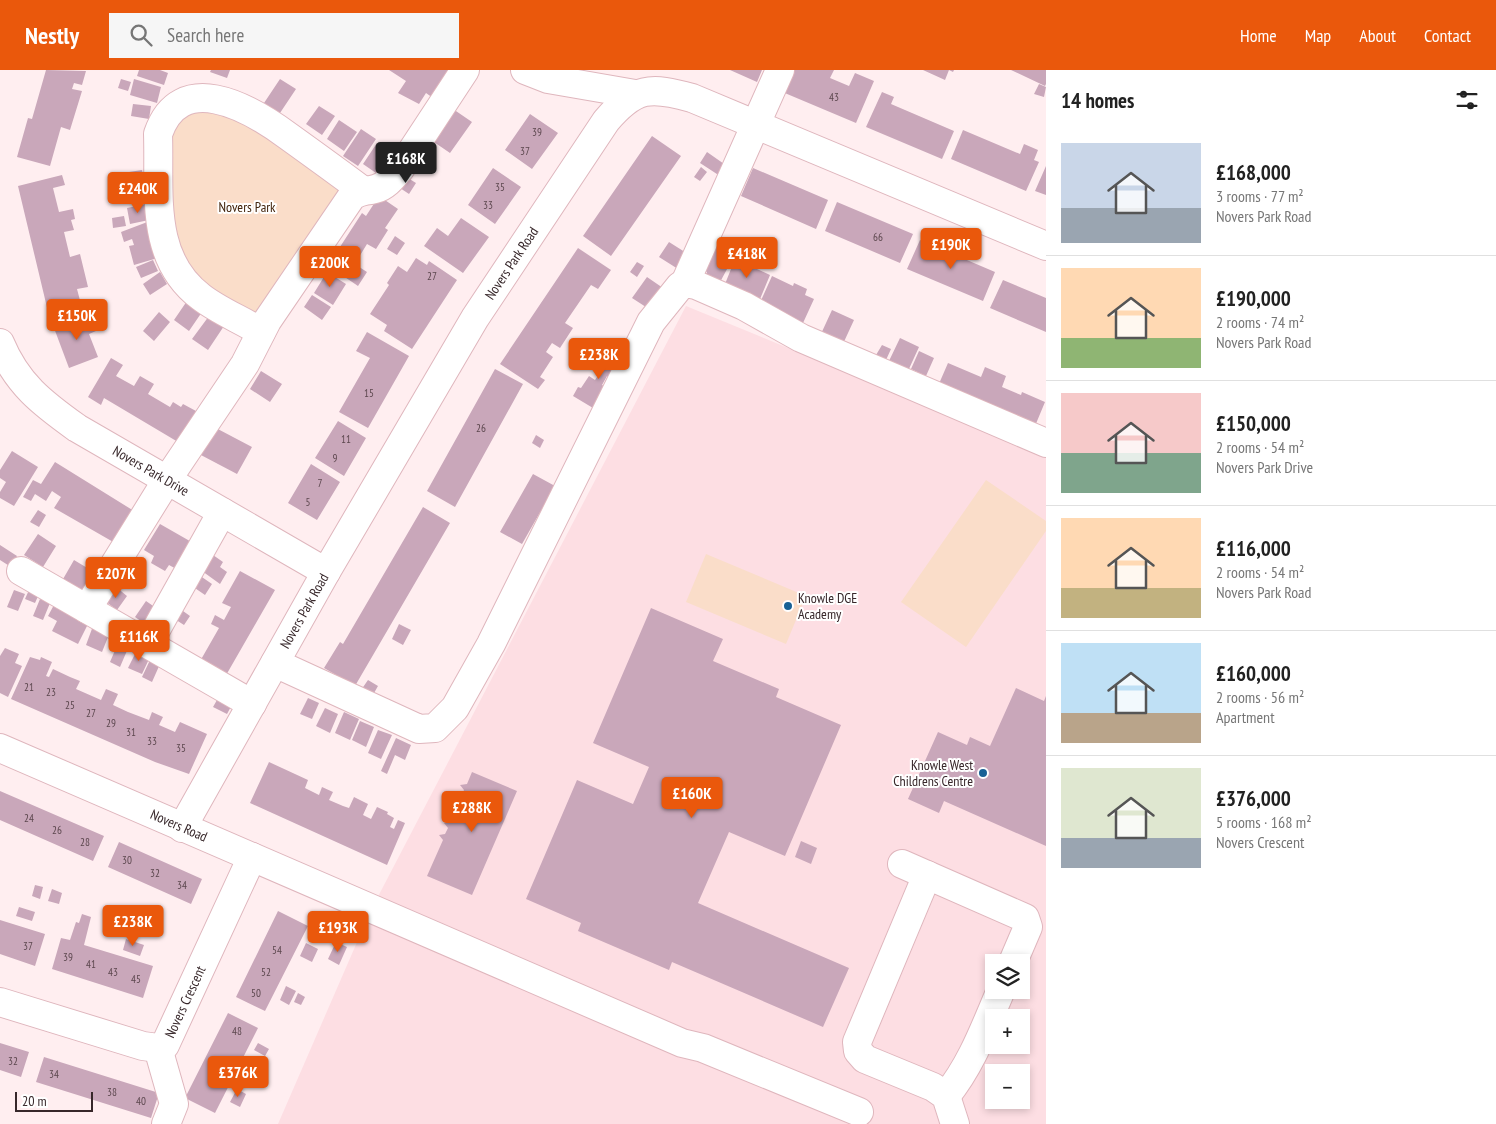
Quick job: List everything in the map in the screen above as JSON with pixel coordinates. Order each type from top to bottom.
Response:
[{"type":"street","points":[[87,609],[167,480],[245,364],[261,332],[352,196],[362,190],[375,189],[386,183],[400,169],[465,70]]},
{"type":"street","points":[[525,70],[548,80],[635,94],[668,91],[692,98],[1046,246]]},
{"type":"street","points":[[275,663],[419,729],[435,728],[444,721],[455,708],[491,644],[651,322],[680,286],[685,283],[780,70]]},
{"type":"street","points":[[261,332],[202,298],[178,276],[166,253],[161,232],[158,134],[162,120],[172,102],[182,94],[207,90],[234,100],[248,107],[362,190]]},
{"type":"street","name":"Novers Park Road","points":[[182,828],[326,572],[475,318],[606,121],[635,94]]},
{"type":"street","points":[[685,283],[744,306],[801,338],[1046,443]]},
{"type":"street","name":"Novers Park Drive","points":[[0,343],[17,376],[41,403],[77,428],[326,572]]},
{"type":"street","points":[[148,644],[222,512]]},
{"type":"street","points":[[22,571],[252,704]]},
{"type":"street","name":"Novers Road","points":[[0,748],[682,1043],[702,1048],[859,1112]]},
{"type":"street","name":"Novers Crescent","points":[[0,1002],[143,1046],[158,1048],[165,1045],[171,1036],[252,857]]},
{"type":"street","points":[[902,864],[1025,918],[1028,927],[1016,954]]},
{"type":"street","points":[[927,875],[857,1042],[858,1051],[865,1059],[933,1087],[946,1096],[956,1124]]},
{"type":"street","points":[[946,1096],[960,1079],[974,1053],[997,999]]},
{"type":"street","points":[[158,1048],[174,1104],[166,1124]]},
{"type":"shaded area","name":"Knowle DGE Academy","points":[[686,306],[1046,454],[1046,1124],[278,1124],[371,910]]},
{"type":"green space","name":"Novers Park","points":[[231,106],[341,189],[263,318],[210,292],[182,260],[171,207],[168,149],[175,113]]},
{"type":"green space","points":[[986,480],[1046,521],[1046,531],[966,647],[901,602]]},
{"type":"green space","points":[[706,554],[806,596],[786,644],[686,602]]},
{"type":"building","points":[[46,70],[86,71],[82,85],[74,83],[72,89],[82,91],[70,130],[61,127],[50,166],[17,157],[28,118],[32,119]]},
{"type":"building","points":[[139,70],[160,70],[168,73],[164,85],[137,76]]},
{"type":"building","points":[[211,70],[230,70],[227,78],[210,72]]},
{"type":"building","points":[[389,70],[447,70],[450,72],[433,98],[426,93],[419,104],[398,93],[406,81]]},
{"type":"building","points":[[730,70],[762,70],[757,82]]},
{"type":"building","points":[[789,70],[834,70],[830,78],[849,86],[855,73],[874,81],[856,123],[780,91]]},
{"type":"building","points":[[923,70],[949,70],[945,80]]},
{"type":"building","points":[[1011,70],[1046,70],[1046,84],[1045,86]]},
{"type":"building","points":[[121,79],[131,82],[128,91],[118,88]]},
{"type":"building","points":[[134,79],[161,87],[157,103],[130,95]]},
{"type":"building","points":[[280,79],[296,89],[280,113],[264,103]]},
{"type":"building","points":[[1039,84],[1046,87],[1044,97],[1034,94]]},
{"type":"building","points":[[882,92],[894,97],[891,104],[954,131],[942,159],[866,127]]},
{"type":"building","points":[[133,104],[151,106],[149,119],[131,116]]},
{"type":"building","points":[[319,106],[335,116],[322,135],[306,124]]},
{"type":"building","points":[[453,109],[472,122],[450,153],[431,140]]},
{"type":"building","points":[[530,114],[558,133],[532,169],[505,150]]},
{"type":"building","points":[[339,120],[357,132],[344,151],[327,139]]},
{"type":"building","points":[[361,129],[376,139],[358,166],[343,156]]},
{"type":"building","points":[[963,130],[1020,154],[1024,144],[1038,150],[1034,160],[1039,162],[1026,191],[951,159]]},
{"type":"building","points":[[652,136],[681,156],[611,256],[583,236]]},
{"type":"building","points":[[377,143],[390,152],[376,173],[363,164]]},
{"type":"building","points":[[707,152],[727,166],[720,176],[700,163]]},
{"type":"building","points":[[1046,166],[1046,195],[1035,191]]},
{"type":"building","points":[[701,167],[707,172],[700,181],[694,177]]},
{"type":"building","points":[[493,168],[521,187],[495,224],[468,205]]},
{"type":"building","points":[[753,168],[828,200],[816,229],[741,196]]},
{"type":"building","points":[[142,170],[144,180],[118,185],[116,174]]},
{"type":"building","points":[[62,175],[65,185],[53,188],[59,212],[73,209],[75,219],[71,220],[74,230],[64,232],[70,257],[80,254],[88,287],[77,289],[83,312],[50,320],[18,186]]},
{"type":"building","points":[[403,175],[416,183],[409,194],[397,186]]},
{"type":"building","points":[[144,183],[147,200],[126,204],[122,187]]},
{"type":"building","points":[[379,196],[398,209],[385,228],[388,230],[376,249],[367,244],[356,262],[338,250],[362,213],[366,216]]},
{"type":"building","points":[[837,202],[913,234],[900,263],[825,231]]},
{"type":"building","points":[[146,204],[149,220],[130,224],[127,208]]},
{"type":"building","points":[[124,216],[126,226],[113,228],[112,218]]},
{"type":"building","points":[[461,218],[489,237],[463,273],[424,246],[437,228],[448,236]]},
{"type":"building","points":[[150,221],[161,257],[134,265],[129,246],[134,245],[132,239],[124,242],[121,232]]},
{"type":"building","points":[[395,236],[405,243],[397,255],[387,249]]},
{"type":"building","points":[[920,240],[995,272],[983,301],[907,269]]},
{"type":"building","points":[[712,241],[722,246],[719,250],[733,258],[719,284],[705,277],[707,272],[698,267]]},
{"type":"building","points":[[669,242],[688,254],[678,269],[659,257]]},
{"type":"building","points":[[578,248],[611,270],[598,289],[591,285],[565,323],[573,328],[560,348],[552,343],[546,352],[553,357],[540,377],[545,380],[538,389],[500,364]]},
{"type":"building","points":[[336,252],[367,272],[358,286],[327,265]]},
{"type":"building","points":[[416,258],[427,265],[429,261],[457,280],[412,349],[384,331],[387,325],[370,314],[389,285],[387,283],[398,266],[407,272]]},
{"type":"building","points":[[735,259],[770,275],[760,299],[725,284]]},
{"type":"building","points":[[153,260],[158,271],[141,278],[136,267]]},
{"type":"building","points":[[637,262],[644,266],[637,277],[630,272]]},
{"type":"building","points":[[160,272],[167,284],[150,295],[143,284]]},
{"type":"building","points":[[327,272],[346,284],[333,305],[314,293]]},
{"type":"building","points":[[772,276],[793,286],[794,283],[807,289],[805,295],[814,299],[803,323],[759,305]]},
{"type":"building","points":[[647,277],[663,288],[649,309],[632,298]]},
{"type":"building","points":[[1003,280],[1046,298],[1046,332],[990,308]]},
{"type":"building","points":[[312,295],[331,307],[322,320],[304,307]]},
{"type":"building","points":[[187,301],[202,312],[189,331],[174,320]]},
{"type":"building","points":[[832,310],[854,320],[842,346],[820,336]]},
{"type":"building","points":[[159,312],[170,322],[154,341],[143,331]]},
{"type":"building","points":[[90,314],[96,331],[89,334],[98,357],[69,368],[54,328]]},
{"type":"building","points":[[209,316],[224,326],[208,350],[192,339]]},
{"type":"building","points":[[367,332],[409,356],[368,428],[339,412],[370,358],[356,351]]},
{"type":"building","points":[[900,338],[919,347],[908,371],[889,361]]},
{"type":"building","points":[[882,345],[891,349],[886,360],[876,355]]},
{"type":"building","points":[[606,349],[625,361],[613,380],[607,376],[602,385],[606,387],[593,408],[573,396],[578,387],[581,388],[589,376],[595,380],[606,364],[599,359]]},
{"type":"building","points":[[919,351],[934,358],[926,376],[911,369]]},
{"type":"building","points":[[111,358],[123,365],[116,376],[134,386],[140,376],[154,384],[148,394],[170,407],[173,402],[181,407],[183,404],[196,411],[178,442],[104,398],[101,405],[88,397]]},
{"type":"building","points":[[948,363],[981,377],[985,367],[1006,376],[1002,387],[1021,395],[1022,392],[1045,402],[1035,426],[938,386]]},
{"type":"building","points":[[495,369],[523,384],[455,507],[427,491]]},
{"type":"building","points":[[261,371],[282,384],[270,402],[250,389]]},
{"type":"building","points":[[338,421],[366,438],[344,476],[315,458]]},
{"type":"building","points":[[214,427],[252,447],[237,474],[199,454]]},
{"type":"building","points":[[536,435],[544,440],[540,448],[532,443]]},
{"type":"building","points":[[12,451],[38,467],[14,506],[0,498],[0,492],[6,482],[0,478],[0,470]]},
{"type":"building","points":[[55,462],[134,511],[115,543],[54,508],[61,497],[52,491],[46,501],[35,494],[31,501],[23,497],[33,480],[41,484]]},
{"type":"building","points":[[311,464],[340,482],[317,520],[288,503]]},
{"type":"building","points":[[533,474],[555,486],[522,544],[500,532]]},
{"type":"building","points":[[423,507],[450,523],[355,686],[324,668],[340,642],[343,644]]},
{"type":"building","points":[[38,510],[46,515],[39,527],[30,522]]},
{"type":"building","points":[[160,524],[195,544],[180,571],[169,565],[165,571],[151,563],[154,556],[144,550]]},
{"type":"building","points":[[38,534],[56,546],[43,567],[24,555]]},
{"type":"building","points":[[0,545],[17,556],[11,567],[0,560]]},
{"type":"building","points":[[213,555],[223,562],[220,567],[227,572],[220,584],[202,571]]},
{"type":"building","points":[[74,560],[99,575],[84,600],[59,586]]},
{"type":"building","points":[[240,571],[275,590],[225,677],[199,663],[219,628],[211,624],[215,615],[224,620],[231,607],[222,603]]},
{"type":"building","points":[[196,573],[212,584],[205,595],[189,584]]},
{"type":"building","points":[[116,587],[127,596],[117,610],[105,601]]},
{"type":"building","points":[[14,590],[25,594],[18,611],[7,607]]},
{"type":"building","points":[[29,590],[39,594],[35,603],[25,599]]},
{"type":"building","points":[[40,599],[50,603],[43,620],[33,616]]},
{"type":"building","points":[[146,601],[159,610],[148,626],[135,617]]},
{"type":"building","points":[[55,603],[90,620],[78,644],[52,631],[57,621],[48,616]]},
{"type":"building","points":[[176,606],[190,616],[184,625],[170,616]]},
{"type":"building","points":[[651,608],[723,639],[713,661],[779,689],[776,697],[841,725],[785,856],[729,832],[698,903],[849,968],[823,1027],[672,962],[669,970],[578,931],[581,923],[526,899],[577,780],[633,804],[649,767],[593,743]]},
{"type":"building","points":[[399,624],[411,630],[403,645],[392,639]]},
{"type":"building","points":[[93,626],[110,632],[102,652],[86,645]]},
{"type":"building","points":[[119,641],[129,646],[120,667],[110,662]]},
{"type":"building","points":[[5,648],[19,654],[15,663],[22,666],[8,697],[0,693],[0,656]]},
{"type":"building","points":[[137,650],[150,657],[142,674],[128,668]]},
{"type":"building","points":[[30,657],[40,660],[41,657],[52,662],[46,676],[49,677],[53,669],[80,681],[76,689],[101,700],[106,689],[118,694],[113,705],[128,712],[149,720],[152,712],[163,717],[159,725],[175,732],[180,722],[207,734],[189,774],[155,762],[11,699]]},
{"type":"building","points":[[150,660],[160,664],[152,682],[142,677]]},
{"type":"building","points":[[368,680],[378,686],[370,700],[359,693]]},
{"type":"building","name":"Knowle West Childrens Centre","points":[[1016,688],[1044,701],[1046,696],[1046,846],[944,801],[939,813],[908,799],[938,732],[967,745],[970,737],[990,746]]},
{"type":"building","points":[[221,693],[234,701],[227,714],[213,707]]},
{"type":"building","points":[[308,698],[319,703],[312,719],[300,714]]},
{"type":"building","points":[[325,708],[338,714],[330,733],[316,726]]},
{"type":"building","points":[[344,712],[359,719],[350,740],[335,733]]},
{"type":"building","points":[[360,721],[374,727],[366,747],[352,740]]},
{"type":"building","points":[[378,730],[392,735],[381,759],[368,753]]},
{"type":"building","points":[[396,738],[411,745],[405,760],[395,755],[387,774],[381,771]]},
{"type":"building","points":[[269,762],[308,780],[305,788],[319,795],[322,787],[333,792],[329,800],[343,806],[349,808],[354,797],[368,804],[363,815],[371,819],[377,807],[388,812],[387,814],[394,818],[390,827],[394,829],[398,820],[405,823],[387,865],[250,803]]},
{"type":"building","points":[[472,772],[517,791],[472,895],[427,876],[443,840],[439,835],[445,834],[448,828],[444,823],[450,822],[454,815],[450,810],[456,809],[459,803],[454,798],[461,797],[464,790],[460,785],[467,784]]},
{"type":"building","points":[[0,791],[104,836],[93,861],[0,820]]},
{"type":"building","points":[[801,841],[817,848],[811,864],[795,857]]},
{"type":"building","points":[[119,842],[202,879],[191,904],[108,867]]},
{"type":"building","points":[[35,885],[43,887],[40,899],[32,896]]},
{"type":"building","points":[[52,889],[62,893],[59,904],[48,901]]},
{"type":"building","points":[[19,907],[35,912],[32,921],[16,916]]},
{"type":"building","points":[[278,911],[308,926],[265,1011],[236,997]]},
{"type":"building","points":[[82,914],[91,917],[84,945],[153,966],[143,998],[52,969],[61,938],[70,940],[76,922],[79,923]]},
{"type":"building","points":[[0,920],[45,934],[35,966],[0,954]]},
{"type":"building","points":[[126,939],[144,945],[140,956],[123,950]]},
{"type":"building","points":[[336,942],[347,947],[339,965],[328,959]]},
{"type":"building","points":[[306,943],[318,949],[312,962],[300,956]]},
{"type":"building","points":[[286,986],[296,991],[289,1005],[280,1000]]},
{"type":"building","points":[[298,993],[305,997],[301,1005],[294,1002]]},
{"type":"building","points":[[228,1013],[258,1028],[215,1113],[185,1098]]},
{"type":"building","points":[[0,1043],[29,1052],[21,1077],[0,1070]]},
{"type":"building","points":[[258,1043],[269,1049],[265,1056],[254,1050]]},
{"type":"building","points":[[44,1057],[159,1093],[151,1118],[36,1082]]},
{"type":"building","points":[[237,1089],[246,1094],[240,1107],[230,1102]]},
{"type":"place","name":"Knowle DGE Academy","points":[[788,606]]},
{"type":"place","name":"Knowle West Childrens Centre","points":[[983,773]]}]
